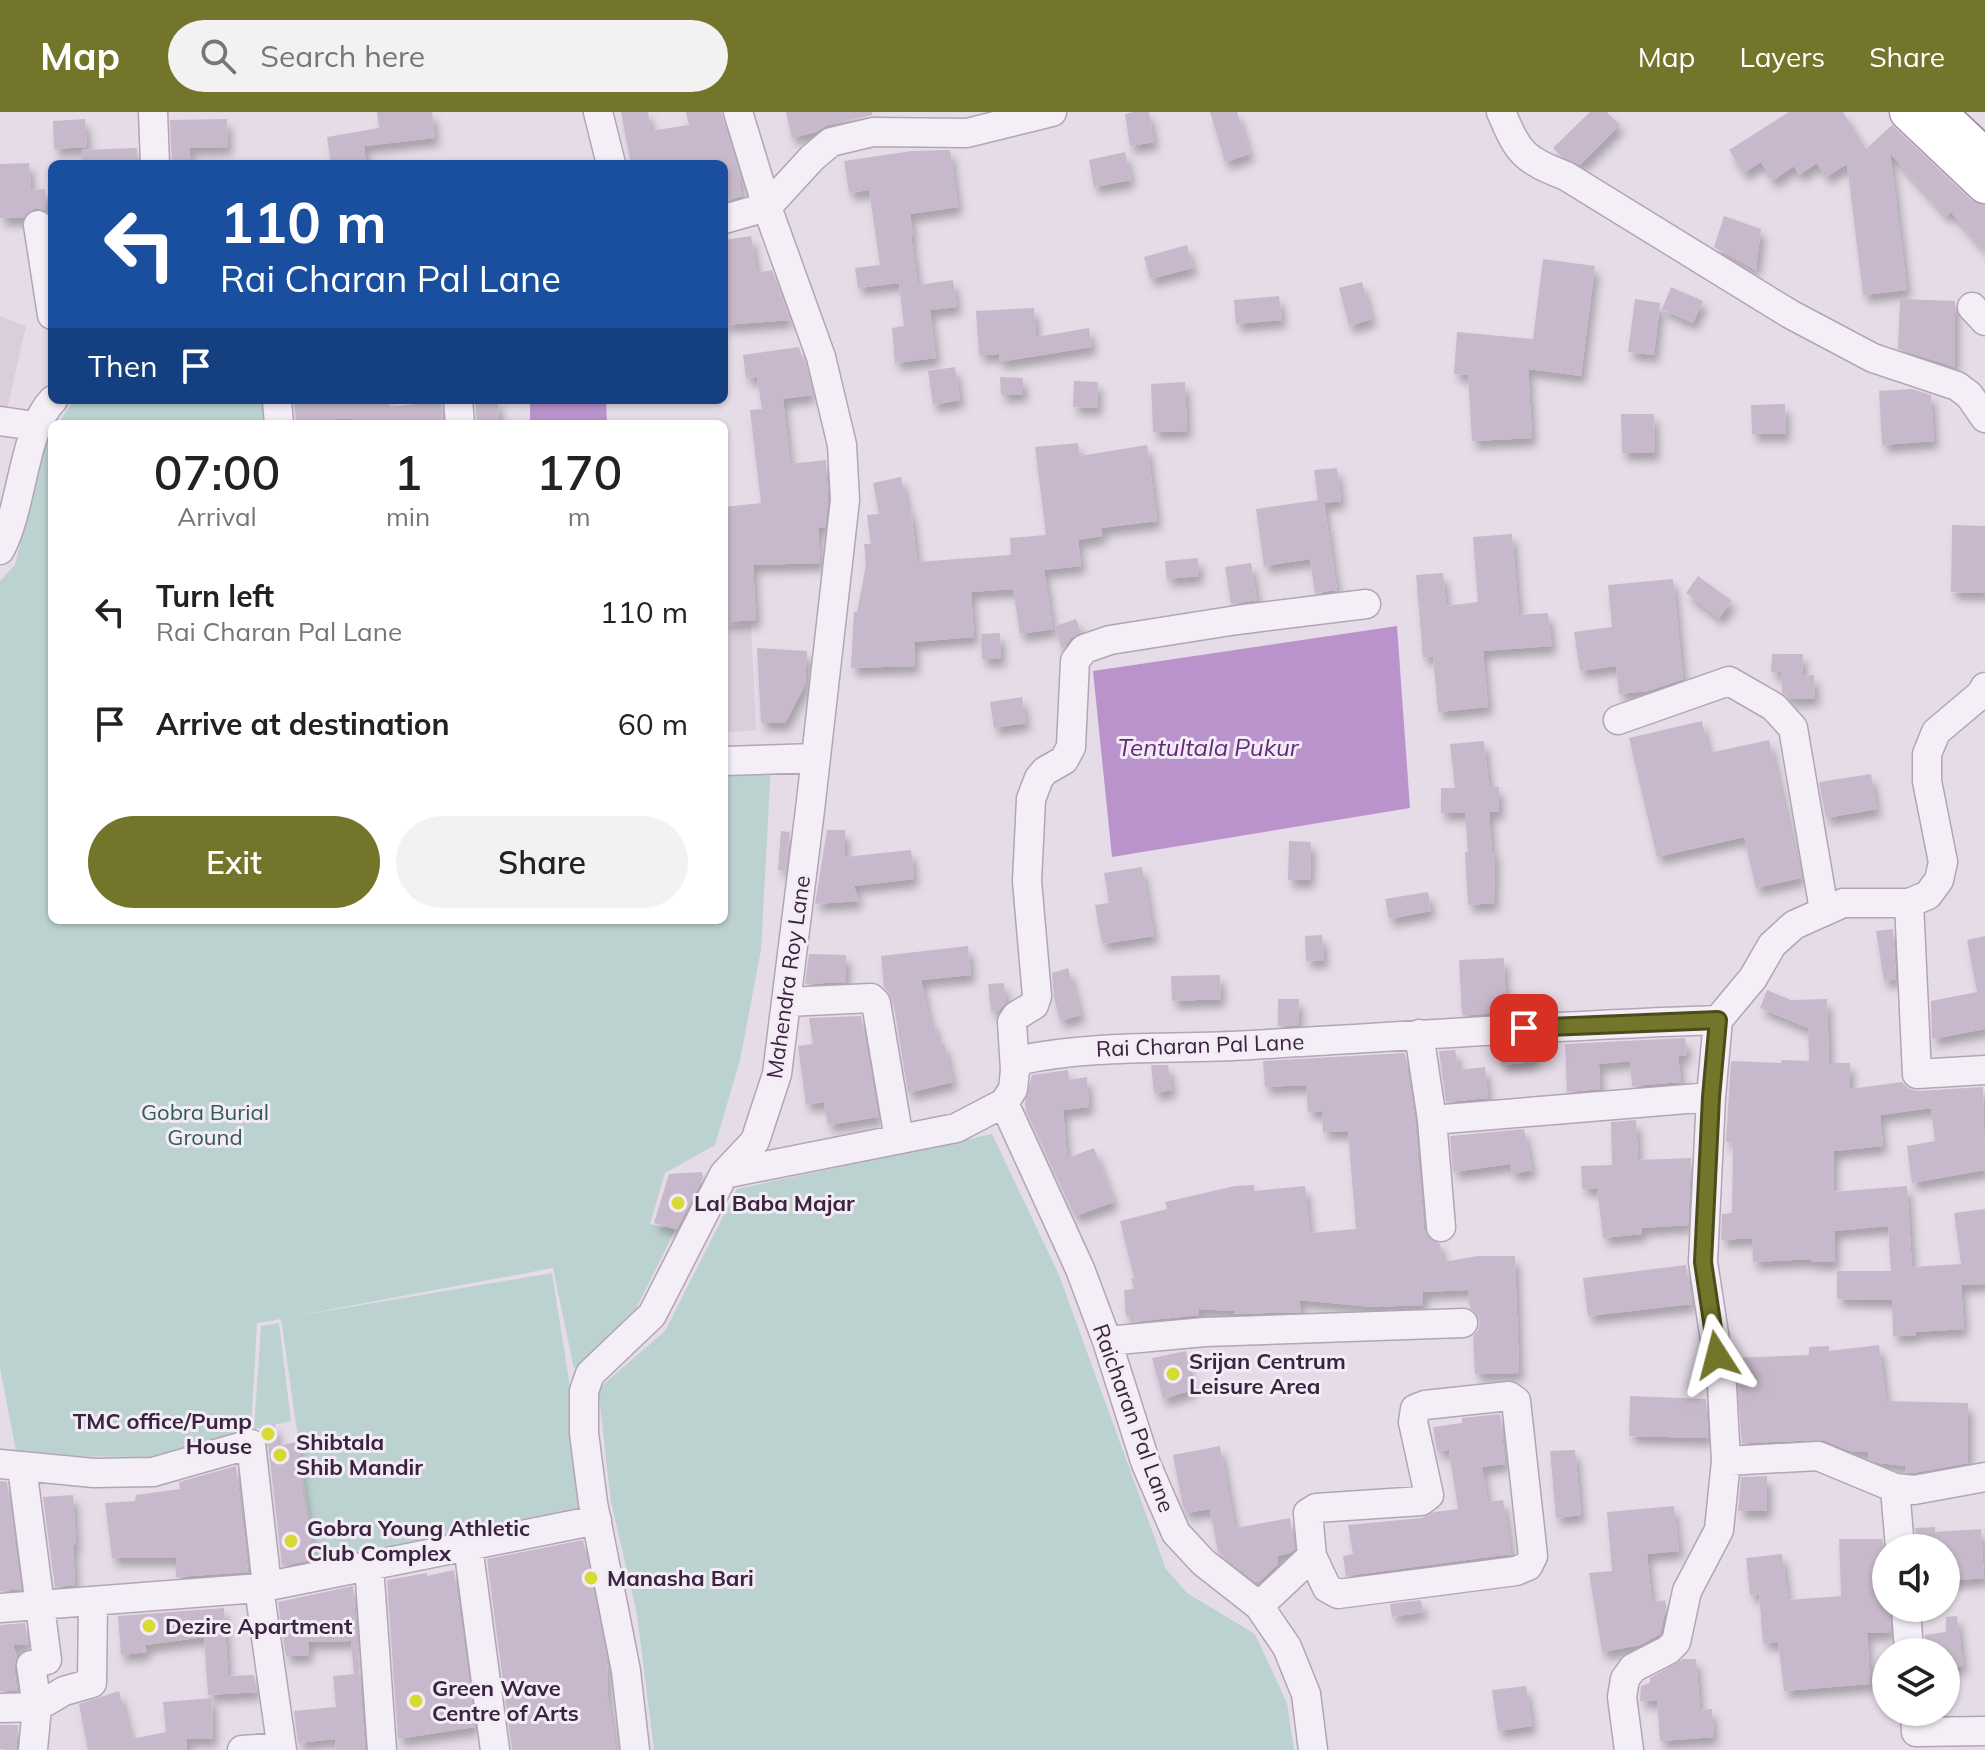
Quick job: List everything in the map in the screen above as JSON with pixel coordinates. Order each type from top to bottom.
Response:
[{"type":"highway","points":[[1933,112],[1985,161]]},
{"type":"highway","points":[[1974,112],[1985,122]]},
{"type":"main road","points":[[1908,112],[1985,185]]},
{"type":"street","points":[[153,112],[155,160]]},
{"type":"street","points":[[598,112],[610,160]]},
{"type":"street","name":"Mahendra Roy Lane","points":[[635,1750],[626,1671],[584,1433],[584,1391],[590,1374],[652,1315],[724,1174],[755,1141],[777,1074],[845,500],[842,445],[821,357],[767,207],[738,112]]},
{"type":"street","points":[[728,218],[767,207],[831,142],[873,132],[967,133],[1052,112]]},
{"type":"street","points":[[1501,112],[1523,155],[1536,164],[1566,176],[1790,314],[1873,358],[1957,386],[1969,395],[1985,418]]},
{"type":"street","points":[[38,225],[48,289]]},
{"type":"street","points":[[0,550],[13,520],[35,426],[50,404]]},
{"type":"street","points":[[0,421],[35,426]]},
{"type":"street","points":[[724,1174],[956,1128],[1004,1103],[1013,1089],[1015,1070],[1012,1022],[1034,1005],[1037,996],[1028,903],[1029,811],[1039,778],[1064,760],[1071,747],[1073,667],[1080,653],[1092,645],[1110,640],[1366,604]]},
{"type":"street","points":[[1618,720],[1729,681],[1774,707],[1793,728],[1824,910]]},
{"type":"street","points":[[1629,1750],[1622,1697],[1625,1679],[1633,1668],[1668,1650],[1676,1642],[1687,1591],[1719,1530],[1726,1461],[1722,1386],[1703,1262],[1718,1020],[1753,978],[1772,945],[1794,925],[1843,903],[1909,903],[1928,895],[1939,880],[1943,862],[1927,781],[1927,754],[1936,732],[1981,694],[1985,687]]},
{"type":"street","points":[[728,761],[816,758]]},
{"type":"street","points":[[1909,903],[1917,1074],[1985,1070]]},
{"type":"street","points":[[787,1002],[871,998],[876,1003],[899,1139]]},
{"type":"street","name":"Rai Charan Pal Lane","points":[[1015,1070],[1021,1060],[1068,1050],[1246,1045],[1551,1026],[1718,1020]]},
{"type":"street","points":[[1419,1034],[1432,1120],[1441,1227]]},
{"type":"street","points":[[1432,1120],[1711,1097]]},
{"type":"street","name":"Raicharan Pal Lane","points":[[1004,1103],[1080,1269],[1107,1341],[1146,1464],[1176,1533],[1203,1562],[1259,1606],[1287,1647],[1306,1694],[1313,1750]]},
{"type":"street","points":[[1107,1341],[1205,1332],[1463,1323]]},
{"type":"street","points":[[1509,1396],[1516,1401],[1533,1556],[1528,1566],[1516,1571],[1338,1594],[1327,1588],[1312,1556],[1307,1521],[1308,1513],[1316,1508],[1421,1501],[1429,1495],[1413,1422],[1415,1409],[1425,1405],[1509,1396]]},
{"type":"street","points":[[33,1750],[37,1707],[31,1665],[47,1660],[41,1606],[11,1465],[94,1473],[153,1472],[251,1444],[263,1587],[282,1749],[242,1750]]},
{"type":"street","points":[[1726,1461],[1818,1456],[1895,1488],[1914,1490],[1985,1477]]},
{"type":"street","points":[[1895,1488],[1899,1534]]},
{"type":"street","points":[[0,1608],[263,1587],[597,1520]]},
{"type":"street","points":[[468,1546],[495,1750]]},
{"type":"street","points":[[1259,1606],[1312,1556]]},
{"type":"street","points":[[369,1566],[382,1750]]},
{"type":"street","points":[[0,1708],[37,1707],[64,1691],[92,1683],[93,1602]]},
{"type":"street","points":[[1916,1726],[1916,1732],[1985,1731]]},
{"type":"shaded area","points":[[0,316],[26,326],[6,414],[0,413]]},
{"type":"shaded area","points":[[751,625],[756,730],[728,733],[728,627]]},
{"type":"green space","points":[[71,404],[267,404],[269,420],[61,420]]},
{"type":"green space","name":"Gobra Burial Ground","points":[[48,440],[48,924],[728,924],[728,768],[771,765],[761,950],[740,1060],[715,1145],[665,1173],[650,1224],[675,1230],[633,1315],[574,1369],[553,1268],[290,1317],[552,1273],[589,1507],[316,1564],[281,1319],[257,1323],[251,1430],[152,1457],[17,1456],[0,1368],[0,581],[15,565]]},
{"type":"green space","points":[[992,1134],[1059,1275],[1166,1569],[1187,1593],[1255,1634],[1287,1703],[1294,1750],[654,1750],[637,1614],[611,1502],[598,1389],[665,1331],[737,1189]]},
{"type":"green space","points":[[279,1323],[291,1421],[254,1429],[261,1326]]},
{"type":"water","points":[[530,404],[606,404],[607,420],[530,420]]},
{"type":"water","name":"Tentultala Pukur","points":[[1397,626],[1410,808],[1112,857],[1093,671]]},
{"type":"building","points":[[377,112],[432,112],[435,138],[364,146],[366,160],[330,160],[327,137],[379,128]]},
{"type":"building","points":[[621,112],[648,112],[651,130],[656,130],[689,125],[686,112],[721,112],[741,180],[742,196],[728,200],[728,160],[630,160]]},
{"type":"building","points":[[786,112],[872,112],[872,115],[827,125],[816,132],[792,138]]},
{"type":"building","points":[[1149,112],[1154,142],[1130,146],[1125,114]]},
{"type":"building","points":[[1210,112],[1237,112],[1250,154],[1225,162]]},
{"type":"building","points":[[1590,112],[1607,112],[1620,125],[1580,165],[1561,156],[1553,148]]},
{"type":"building","points":[[1789,112],[1843,112],[1866,149],[1892,125],[1971,200],[1985,205],[1985,251],[1951,212],[1946,216],[1890,153],[1907,290],[1863,295],[1847,164],[1826,177],[1817,163],[1799,175],[1794,166],[1772,181],[1761,162],[1744,173],[1729,150]]},
{"type":"building","points":[[85,119],[87,147],[54,149],[53,121]]},
{"type":"building","points":[[227,119],[228,147],[189,148],[190,160],[172,160],[170,120]]},
{"type":"building","points":[[137,148],[138,160],[82,160],[82,150]]},
{"type":"building","points":[[950,150],[958,207],[910,214],[918,285],[953,280],[957,307],[930,310],[936,358],[895,363],[892,328],[904,326],[899,283],[858,288],[855,268],[880,265],[869,190],[849,193],[844,161],[912,151]]},
{"type":"building","points":[[1125,152],[1131,180],[1094,187],[1089,160]]},
{"type":"building","points":[[29,163],[31,190],[45,189],[46,210],[35,208],[23,218],[0,218],[0,164]]},
{"type":"building","points":[[1724,216],[1761,229],[1756,270],[1714,247]]},
{"type":"building","points":[[751,236],[757,273],[772,270],[790,320],[728,325],[728,239]]},
{"type":"building","points":[[1187,245],[1193,268],[1150,279],[1144,257]]},
{"type":"building","points":[[1543,259],[1595,266],[1581,376],[1528,369],[1532,438],[1472,441],[1468,375],[1454,374],[1457,332],[1533,339]]},
{"type":"building","points":[[1362,282],[1372,319],[1349,326],[1339,288]]},
{"type":"building","points":[[1671,287],[1703,301],[1693,323],[1662,309]]},
{"type":"building","points":[[1279,296],[1282,320],[1236,324],[1234,300]]},
{"type":"building","points":[[1635,299],[1660,303],[1654,355],[1628,352]]},
{"type":"building","points":[[1900,299],[1955,301],[1955,367],[1898,349]]},
{"type":"building","points":[[1034,308],[1036,337],[1089,328],[1092,347],[999,362],[999,354],[979,355],[976,311]]},
{"type":"building","points":[[799,347],[812,395],[783,399],[790,464],[826,460],[828,500],[825,527],[818,528],[820,563],[753,565],[756,620],[728,622],[728,507],[761,503],[750,410],[762,409],[757,377],[746,378],[743,355]]},
{"type":"building","points":[[955,367],[960,400],[933,405],[928,371]]},
{"type":"building","points":[[1000,377],[1023,378],[1023,394],[1001,395]]},
{"type":"building","points":[[1074,381],[1098,382],[1097,408],[1073,407]]},
{"type":"building","points":[[1185,382],[1187,431],[1153,432],[1151,384]]},
{"type":"building","points":[[1912,389],[1931,395],[1934,441],[1882,445],[1879,391]]},
{"type":"building","points":[[294,404],[390,404],[390,407],[441,404],[443,420],[351,418],[296,420]]},
{"type":"building","points":[[475,404],[498,404],[499,420],[477,420]]},
{"type":"building","points":[[1785,404],[1786,434],[1752,434],[1751,405]]},
{"type":"building","points":[[1621,414],[1654,414],[1655,453],[1622,453]]},
{"type":"building","points":[[1078,443],[1080,456],[1147,445],[1157,521],[1101,528],[1102,536],[1078,540],[1081,566],[1044,570],[1053,629],[1020,634],[1013,589],[971,592],[974,637],[914,642],[915,666],[851,668],[854,612],[857,612],[866,565],[864,544],[871,544],[867,515],[879,514],[873,483],[901,477],[908,511],[911,510],[917,562],[1011,555],[1010,538],[1046,535],[1035,447]]},
{"type":"building","points":[[1337,468],[1341,501],[1324,503],[1337,590],[1315,593],[1310,559],[1264,566],[1256,509],[1318,500],[1314,470]]},
{"type":"building","points":[[1952,525],[1985,526],[1985,593],[1951,592]]},
{"type":"building","points":[[1512,534],[1519,615],[1548,613],[1552,646],[1483,651],[1488,707],[1438,712],[1433,656],[1423,658],[1416,575],[1443,573],[1446,606],[1478,602],[1473,537]]},
{"type":"building","points":[[1198,558],[1199,576],[1167,579],[1165,561]]},
{"type":"building","points":[[1251,563],[1257,600],[1231,604],[1225,567]]},
{"type":"building","points":[[1698,576],[1732,601],[1719,618],[1686,593]]},
{"type":"building","points":[[1673,579],[1683,679],[1648,691],[1619,694],[1616,666],[1580,671],[1574,632],[1612,627],[1608,585]]},
{"type":"building","points":[[1076,619],[1081,632],[1062,649],[1055,626]]},
{"type":"building","points":[[1000,633],[1001,659],[982,659],[981,634]]},
{"type":"building","points":[[757,648],[807,651],[805,685],[785,723],[761,723]]},
{"type":"building","points":[[1772,654],[1803,654],[1802,676],[1814,675],[1815,698],[1790,699],[1782,692],[1781,672],[1771,672]]},
{"type":"building","points":[[1022,697],[1026,723],[994,728],[990,702]]},
{"type":"building","points":[[1702,721],[1709,753],[1769,740],[1801,878],[1756,888],[1744,837],[1657,857],[1629,738]]},
{"type":"building","points":[[1484,741],[1489,787],[1499,787],[1499,812],[1489,812],[1492,851],[1495,851],[1494,903],[1468,905],[1465,813],[1441,813],[1441,788],[1455,788],[1450,744]]},
{"type":"building","points":[[1871,774],[1877,809],[1826,818],[1819,782]]},
{"type":"building","points":[[827,830],[845,830],[845,857],[911,850],[914,879],[854,886],[859,901],[815,904]]},
{"type":"building","points":[[781,831],[790,832],[785,871],[778,870]]},
{"type":"building","points":[[1289,841],[1311,842],[1310,880],[1288,880]]},
{"type":"building","points":[[1142,867],[1154,936],[1102,944],[1095,905],[1109,903],[1104,873]]},
{"type":"building","points":[[1428,892],[1431,911],[1389,919],[1385,899]]},
{"type":"building","points":[[1893,929],[1896,979],[1884,981],[1876,931]]},
{"type":"building","points":[[1322,935],[1324,960],[1306,961],[1305,936]]},
{"type":"building","points":[[1985,936],[1985,1029],[1932,1039],[1931,1001],[1977,992],[1967,940]]},
{"type":"building","points":[[968,946],[971,975],[921,980],[930,1022],[933,1021],[939,1044],[944,1043],[953,1082],[908,1093],[893,1000],[884,987],[881,956]]},
{"type":"building","points":[[809,954],[846,955],[846,982],[805,984]]},
{"type":"building","points":[[1504,958],[1506,1013],[1462,1015],[1459,960]]},
{"type":"building","points":[[1068,968],[1081,1015],[1060,1021],[1052,973]]},
{"type":"building","points":[[1220,975],[1221,999],[1172,1001],[1171,976]]},
{"type":"building","points":[[1004,983],[1006,1002],[999,1010],[991,1011],[988,984]]},
{"type":"building","points":[[1767,990],[1791,1000],[1827,999],[1829,1063],[1850,1063],[1850,1089],[1902,1082],[1909,1089],[1918,1091],[1983,1087],[1985,1170],[1912,1183],[1907,1146],[1935,1141],[1931,1108],[1880,1115],[1883,1146],[1834,1151],[1833,1192],[1907,1186],[1912,1267],[1961,1264],[1954,1213],[1985,1209],[1985,1284],[1961,1285],[1964,1329],[1893,1336],[1892,1300],[1837,1299],[1837,1271],[1891,1271],[1888,1226],[1835,1231],[1835,1262],[1811,1262],[1811,1259],[1753,1262],[1752,1238],[1721,1240],[1722,1214],[1732,1213],[1733,1143],[1726,1142],[1731,1061],[1809,1061],[1808,1028],[1760,1008]]},
{"type":"building","points":[[1278,999],[1299,999],[1298,1025],[1278,1026]]},
{"type":"building","points":[[861,1016],[878,1117],[828,1125],[824,1102],[806,1105],[798,1046],[813,1044],[809,1018]]},
{"type":"building","points":[[1685,1038],[1687,1055],[1678,1056],[1681,1082],[1632,1086],[1630,1061],[1599,1064],[1600,1089],[1567,1092],[1565,1044]]},
{"type":"building","points":[[1532,1045],[1534,1062],[1501,1065],[1499,1047]]},
{"type":"building","points":[[1455,1050],[1459,1070],[1485,1067],[1488,1098],[1446,1102],[1439,1051]]},
{"type":"building","points":[[1405,1053],[1415,1122],[1424,1229],[1428,1237],[1440,1244],[1443,1262],[1477,1256],[1515,1256],[1519,1373],[1475,1374],[1473,1336],[1480,1322],[1477,1313],[1470,1308],[1468,1290],[1423,1292],[1423,1305],[1372,1307],[1299,1300],[1301,1312],[1235,1314],[1234,1311],[1199,1309],[1199,1315],[1133,1322],[1133,1316],[1126,1316],[1124,1290],[1134,1289],[1131,1279],[1134,1278],[1120,1221],[1167,1209],[1165,1202],[1235,1186],[1254,1185],[1254,1191],[1305,1186],[1310,1233],[1356,1229],[1348,1131],[1323,1132],[1322,1111],[1308,1112],[1306,1085],[1265,1087],[1263,1061]]},
{"type":"building","points":[[1151,1065],[1168,1065],[1172,1090],[1154,1093]]},
{"type":"building","points":[[1068,1070],[1069,1080],[1087,1077],[1089,1107],[1063,1110],[1067,1158],[1094,1148],[1114,1202],[1075,1216],[1026,1111],[1025,1101],[1032,1075]]},
{"type":"building","points":[[1636,1120],[1638,1160],[1691,1158],[1688,1225],[1641,1228],[1642,1234],[1603,1238],[1597,1188],[1582,1189],[1581,1166],[1612,1165],[1611,1122]]},
{"type":"building","points":[[1524,1129],[1532,1170],[1512,1174],[1510,1164],[1453,1172],[1450,1136]]},
{"type":"building","name":"Lal Baba Majar","points":[[702,1172],[703,1178],[677,1229],[654,1223],[669,1174]]},
{"type":"building","points":[[1686,1265],[1692,1304],[1588,1316],[1583,1278]]},
{"type":"building","points":[[1879,1345],[1886,1401],[1968,1403],[1968,1463],[1913,1473],[1905,1472],[1905,1466],[1868,1458],[1868,1452],[1853,1452],[1824,1440],[1742,1443],[1735,1358],[1809,1355],[1809,1347],[1829,1346],[1829,1351]]},
{"type":"building","name":"Srijan Centrum Leisure Area","points":[[1186,1351],[1192,1390],[1163,1399],[1152,1358]]},
{"type":"building","points":[[1630,1396],[1706,1399],[1708,1438],[1629,1436]]},
{"type":"building","points":[[1500,1414],[1505,1464],[1482,1467],[1488,1502],[1503,1500],[1511,1554],[1346,1576],[1343,1556],[1353,1554],[1348,1525],[1422,1518],[1434,1512],[1458,1509],[1449,1450],[1437,1451],[1433,1427],[1462,1423],[1462,1418]]},
{"type":"building","name":"Gobra Young Athletic Club Complex","points":[[275,1424],[278,1446],[296,1442],[312,1560],[282,1566],[268,1442],[259,1428]]},
{"type":"building","points":[[1220,1446],[1235,1528],[1290,1518],[1294,1549],[1277,1556],[1278,1564],[1260,1581],[1256,1582],[1218,1552],[1210,1509],[1186,1513],[1183,1507],[1173,1455]]},
{"type":"building","points":[[1575,1450],[1581,1515],[1556,1518],[1550,1451]]},
{"type":"building","points":[[236,1466],[248,1572],[176,1577],[176,1558],[112,1558],[105,1503],[135,1501],[136,1495],[180,1489],[179,1482]]},
{"type":"building","points":[[1767,1476],[1767,1511],[1738,1511],[1741,1477]]},
{"type":"building","points":[[0,1481],[7,1482],[21,1589],[0,1591]]},
{"type":"building","points":[[73,1495],[75,1585],[55,1587],[43,1497]]},
{"type":"building","points":[[1674,1506],[1679,1551],[1647,1554],[1652,1603],[1665,1600],[1660,1634],[1640,1645],[1602,1652],[1589,1573],[1612,1571],[1607,1512]]},
{"type":"building","points":[[1935,1527],[1935,1532],[1981,1529],[1984,1578],[1960,1580],[1960,1534],[1916,1534],[1915,1528]]},
{"type":"building","points":[[1839,1539],[1872,1539],[1872,1622],[1890,1622],[1891,1632],[1867,1633],[1870,1684],[1784,1691],[1778,1642],[1763,1643],[1759,1594],[1750,1595],[1746,1558],[1782,1554],[1788,1600],[1841,1596]]},
{"type":"building","points":[[583,1540],[607,1661],[608,1697],[616,1750],[512,1750],[487,1559]]},
{"type":"building","points":[[454,1570],[475,1727],[398,1739],[387,1580]]},
{"type":"building","points":[[353,1586],[365,1750],[336,1750],[335,1739],[298,1743],[294,1711],[336,1707],[333,1676],[354,1674],[351,1641],[308,1642],[309,1655],[286,1656],[278,1602]]},
{"type":"building","points":[[1421,1600],[1423,1612],[1392,1617],[1390,1604]]},
{"type":"building","points":[[224,1608],[228,1676],[254,1675],[257,1692],[208,1695],[204,1637],[145,1645],[147,1652],[121,1655],[118,1616]]},
{"type":"building","points":[[1946,1622],[1958,1622],[1960,1638],[1925,1638],[1925,1635],[1946,1632]]},
{"type":"building","points":[[25,1623],[28,1644],[13,1645],[17,1656],[14,1667],[17,1691],[0,1691],[0,1625]]},
{"type":"building","points":[[1683,1659],[1696,1659],[1700,1710],[1712,1709],[1714,1737],[1660,1741],[1657,1700],[1640,1701],[1641,1686]]},
{"type":"building","points":[[1526,1686],[1532,1726],[1498,1731],[1492,1690]]},
{"type":"building","points":[[119,1691],[131,1739],[166,1732],[163,1702],[212,1698],[213,1739],[186,1739],[187,1750],[88,1750],[79,1704]]},
{"type":"building","points":[[0,1725],[18,1725],[16,1750],[0,1749]]},
{"type":"place","name":"Lal Baba Majar","points":[[678,1203]]},
{"type":"place","name":"Srijan Centrum Leisure Area","points":[[1173,1374]]},
{"type":"place","name":"TMC office/Pump House","points":[[268,1434]]},
{"type":"place","name":"Shibtala Shib Mandir","points":[[280,1455]]},
{"type":"place","name":"Gobra Young Athletic Club Complex","points":[[291,1541]]},
{"type":"place","name":"Manasha Bari","points":[[591,1578]]},
{"type":"place","name":"Dezire Apartment","points":[[149,1626]]},
{"type":"place","name":"Green Wave Centre of Arts","points":[[416,1701]]},
{"type":"route","points":[[1524,1028],[1718,1020],[1703,1262],[1717,1355]]}]
